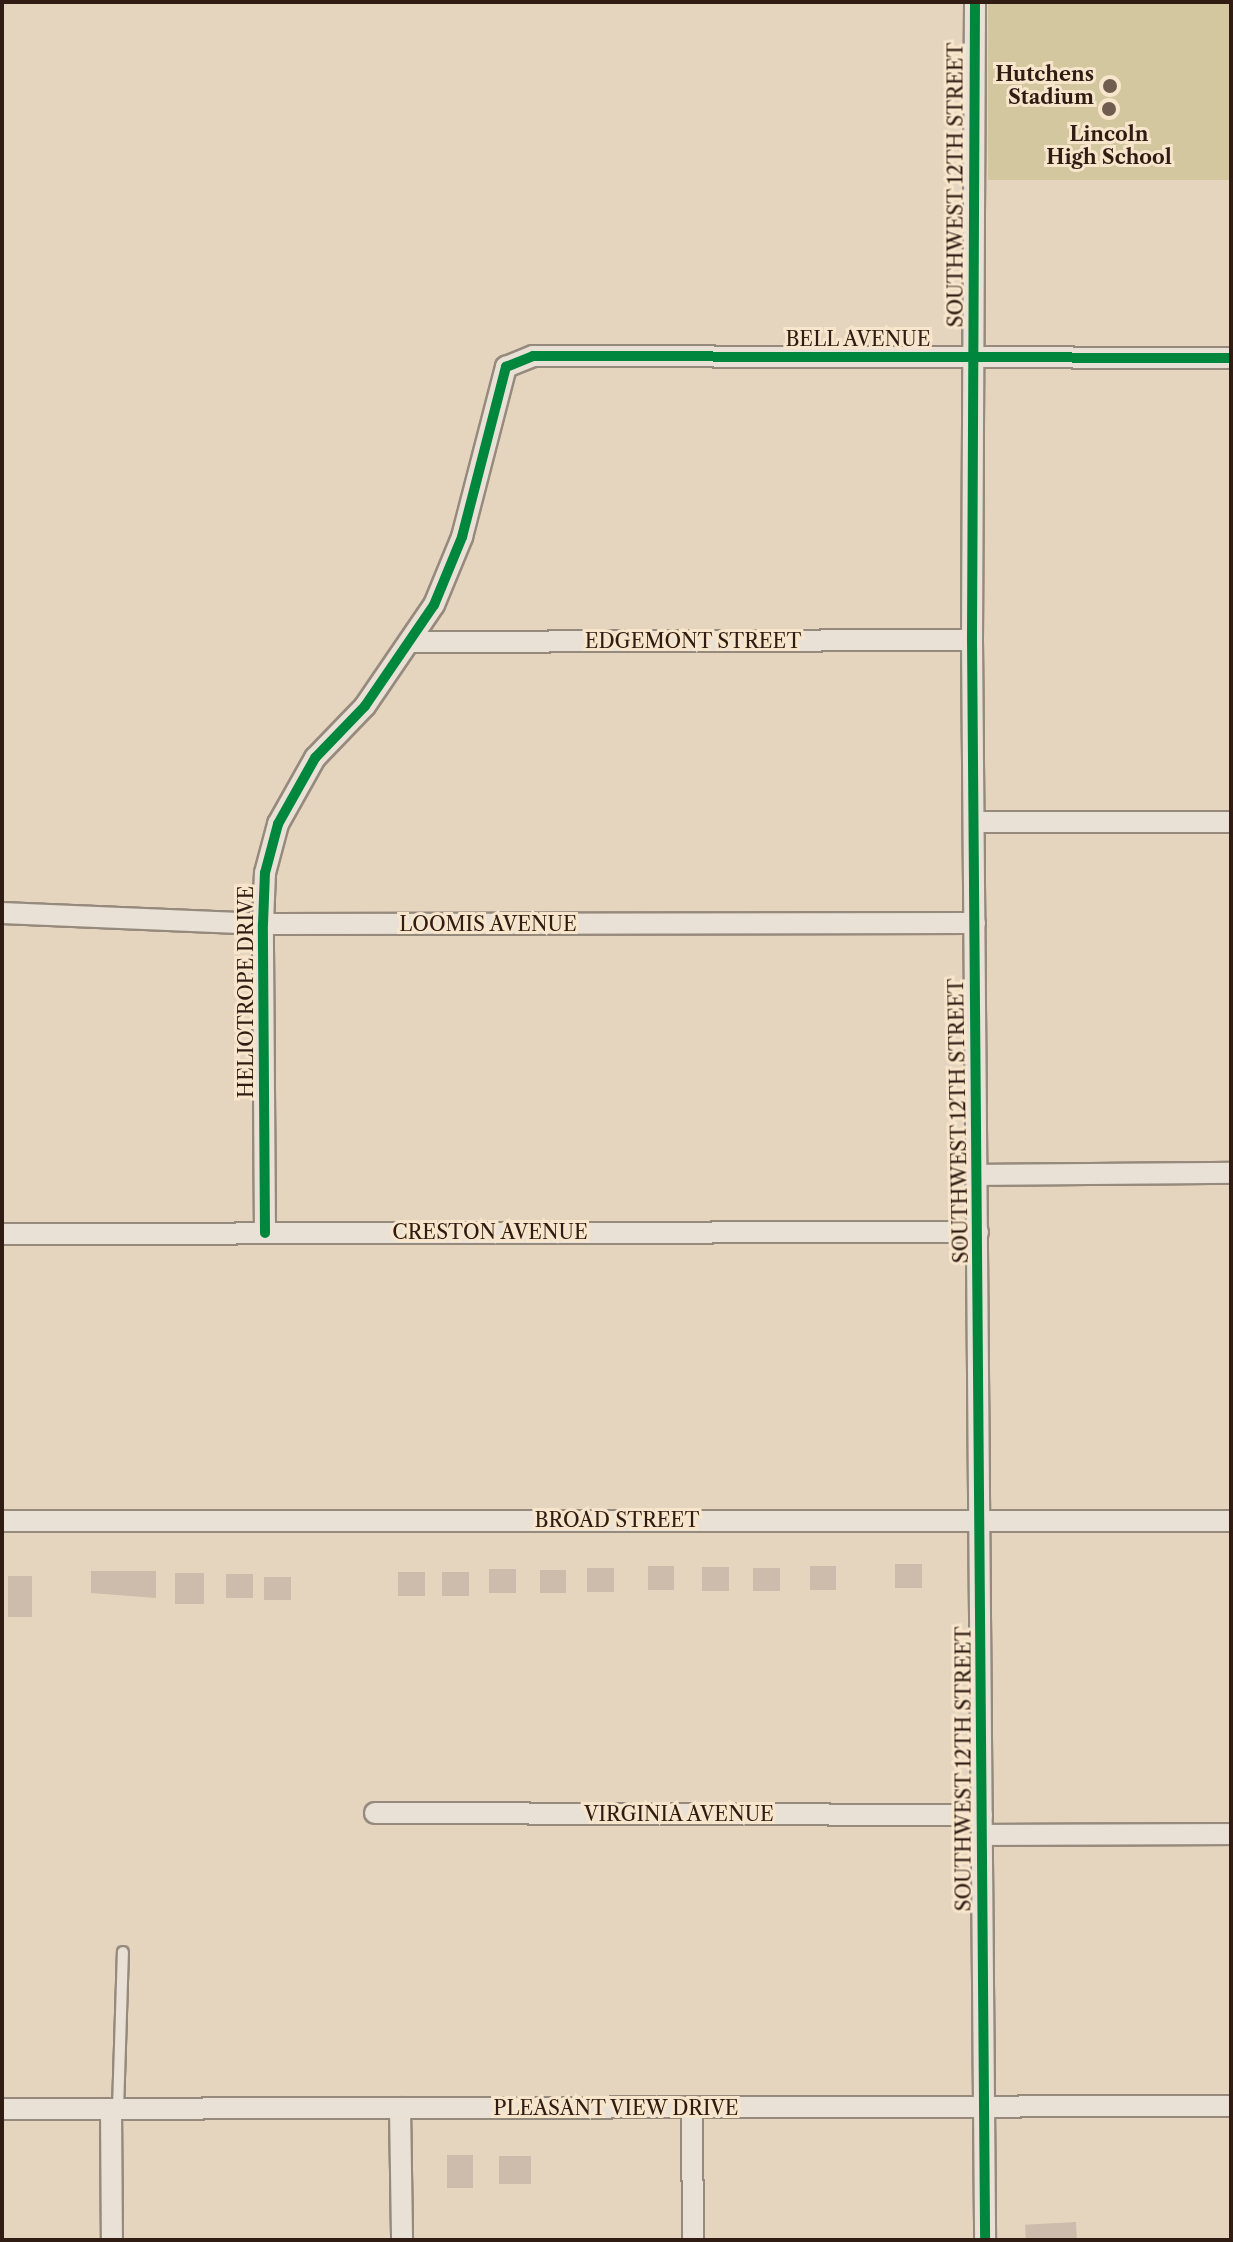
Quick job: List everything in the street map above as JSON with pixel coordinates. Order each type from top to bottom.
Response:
[{"type":"street","name":"SOUTHWEST 12TH STREET","points":[[975,2],[972,640],[985,2240]]},
{"type":"street","name":"BELL AVENUE","points":[[533,356],[1231,358]]},
{"type":"street","name":"HELIOTROPE DRIVE","points":[[265,1233],[265,873],[288,801],[315,758],[414,642],[462,537],[500,377],[515,360],[533,356]]},
{"type":"street","name":"EDGEMONT STREET","points":[[414,642],[972,640]]},
{"type":"street","points":[[974,822],[1231,822]]},
{"type":"street","name":"LOOMIS AVENUE","points":[[2,913],[263,924],[975,923]]},
{"type":"street","points":[[978,1175],[1231,1173]]},
{"type":"street","name":"CRESTON AVENUE","points":[[2,1234],[978,1232]]},
{"type":"street","name":"BROAD STREET","points":[[2,1521],[1231,1521]]},
{"type":"street","name":"VIRGINIA AVENUE","points":[[375,1813],[982,1825],[1231,1834]]},
{"type":"street","name":"PLEASANT VIEW DRIVE","points":[[2,2109],[1231,2106]]},
{"type":"street","points":[[692,2107],[693,2240]]},
{"type":"street","points":[[400,2108],[402,2240]]},
{"type":"street","points":[[112,2240],[114,2109]]},
{"type":"lane","points":[[114,2109],[123,1952]]},
{"type":"shaded area","name":"Hutchens Stadium","points":[[988,2],[1231,2],[1231,180],[988,180]]},
{"type":"building","points":[[895,1564],[922,1564],[922,1588],[895,1588]]},
{"type":"building","points":[[648,1566],[674,1566],[674,1590],[648,1590]]},
{"type":"building","points":[[810,1566],[836,1566],[836,1590],[810,1590]]},
{"type":"building","points":[[702,1567],[729,1567],[729,1591],[702,1591]]},
{"type":"building","points":[[587,1568],[614,1568],[614,1592],[587,1592]]},
{"type":"building","points":[[753,1568],[780,1568],[780,1591],[753,1591]]},
{"type":"building","points":[[489,1569],[516,1569],[516,1593],[489,1593]]},
{"type":"building","points":[[540,1570],[566,1570],[566,1593],[540,1593]]},
{"type":"building","points":[[91,1571],[156,1571],[156,1598],[91,1593]]},
{"type":"building","points":[[398,1572],[425,1572],[425,1596],[398,1596]]},
{"type":"building","points":[[442,1572],[469,1572],[469,1596],[442,1596]]},
{"type":"building","points":[[175,1573],[204,1573],[204,1604],[175,1604]]},
{"type":"building","points":[[226,1574],[253,1574],[253,1598],[226,1598]]},
{"type":"building","points":[[8,1576],[32,1576],[32,1617],[8,1617]]},
{"type":"building","points":[[264,1577],[291,1577],[291,1600],[264,1600]]},
{"type":"building","points":[[447,2155],[473,2155],[473,2188],[447,2188]]},
{"type":"building","points":[[499,2156],[531,2156],[531,2184],[499,2184]]},
{"type":"building","points":[[1076,2222],[1077,2240],[1026,2240],[1025,2225]]},
{"type":"cycle path","points":[[975,2],[972,640],[985,2240]]},
{"type":"cycle path","points":[[265,1233],[263,924],[265,873],[278,824],[315,758],[365,706],[434,605],[462,537],[506,367],[533,356],[1231,358]]},
{"type":"place","name":"Hutchens Stadium","points":[[1110,86]]},
{"type":"place","name":"Lincoln High School","points":[[1109,109]]}]
